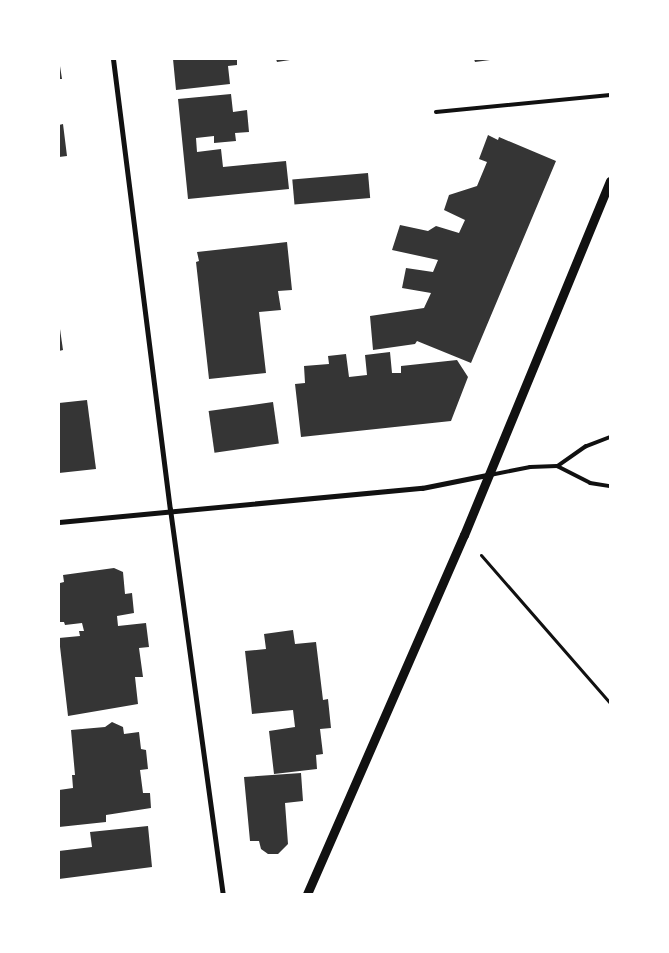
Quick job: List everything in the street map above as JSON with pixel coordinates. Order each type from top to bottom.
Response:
[{"type":"street","points":[[113,59],[170,509],[223,894]]},
{"type":"street","points":[[307,894],[487,475],[610,181]]},
{"type":"street","points":[[59,522],[170,509],[422,488],[487,475]]},
{"type":"lane","points":[[436,112],[610,95]]},
{"type":"lane","points":[[557,466],[586,446],[610,438]]},
{"type":"lane","points":[[487,475],[530,467],[557,466],[590,483],[610,486]]},
{"type":"path","points":[[481,555],[610,704]]},
{"type":"building","points":[[173,59],[237,59],[237,65],[228,66],[230,84],[176,90]]},
{"type":"building","points":[[276,59],[290,59],[290,60],[277,62]]},
{"type":"building","points":[[474,59],[490,59],[490,60],[475,62]]},
{"type":"building","points":[[60,66],[62,79],[59,79]]},
{"type":"building","points":[[231,94],[233,112],[247,110],[249,132],[235,133],[236,141],[214,143],[214,136],[196,138],[197,152],[221,149],[223,167],[286,161],[289,189],[188,199],[178,99]]},
{"type":"building","points":[[63,124],[67,156],[59,157],[59,125]]},
{"type":"building","points":[[488,135],[498,140],[499,137],[556,161],[471,363],[417,341],[415,344],[373,350],[370,316],[424,308],[431,293],[402,288],[406,268],[433,272],[438,260],[392,250],[400,225],[428,231],[436,226],[459,233],[465,220],[444,210],[449,195],[477,186],[487,162],[479,159]]},
{"type":"building","points":[[368,173],[370,198],[294,205],[292,180]]},
{"type":"building","points":[[287,242],[292,290],[278,291],[281,310],[259,312],[266,373],[209,379],[196,262],[199,261],[197,252]]},
{"type":"building","points":[[59,322],[63,350],[59,351]]},
{"type":"building","points":[[390,352],[392,373],[401,373],[401,366],[457,360],[468,377],[451,421],[301,437],[295,384],[305,383],[304,366],[329,364],[328,356],[346,354],[349,377],[367,375],[365,355]]},
{"type":"building","points":[[87,400],[96,469],[59,473],[59,403]]},
{"type":"building","points":[[273,402],[279,444],[214,453],[209,411]]},
{"type":"building","points":[[114,568],[123,572],[125,594],[132,593],[134,613],[117,616],[118,626],[146,623],[149,647],[139,648],[143,677],[135,677],[138,704],[68,716],[59,638],[80,636],[79,631],[84,631],[82,623],[65,625],[64,622],[59,622],[60,583],[64,582],[63,575]]},
{"type":"building","points":[[293,630],[295,644],[316,642],[323,700],[328,699],[331,728],[320,729],[323,754],[316,755],[317,769],[274,774],[269,731],[295,727],[293,710],[252,714],[245,651],[266,649],[264,634]]},
{"type":"building","points":[[112,722],[123,727],[124,734],[139,732],[141,749],[146,750],[148,769],[140,770],[143,793],[150,793],[151,808],[106,815],[106,822],[59,827],[59,790],[73,788],[72,775],[75,775],[71,730],[105,727]]},
{"type":"building","points":[[301,773],[303,801],[285,803],[288,844],[278,854],[268,854],[261,849],[259,841],[250,841],[244,777]]},
{"type":"building","points":[[148,826],[152,867],[59,879],[59,851],[92,847],[90,832]]}]
